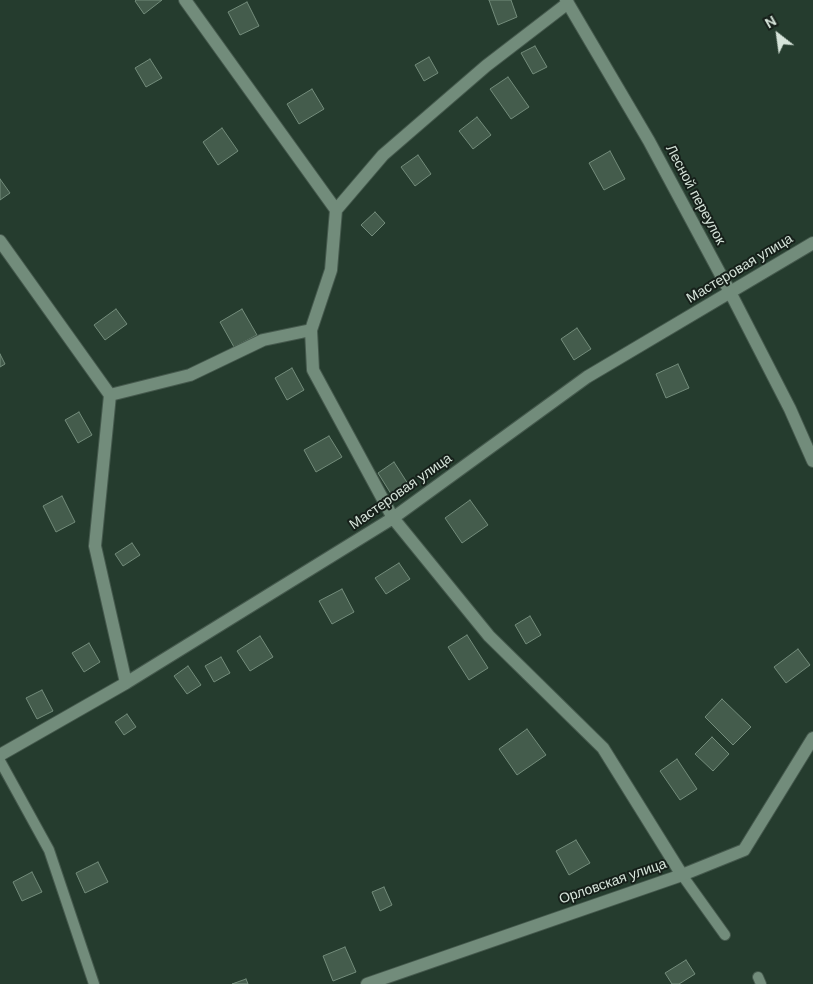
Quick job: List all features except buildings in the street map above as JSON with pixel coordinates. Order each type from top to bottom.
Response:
[{"type":"street","points":[[185,0],[336,210],[331,270],[310,330],[313,370],[394,518],[489,636],[602,748],[682,875]]},
{"type":"street","name":"Лесной переулок","points":[[336,210],[382,155],[486,66],[568,1],[649,141],[730,292],[790,409],[813,461]]},
{"type":"street","points":[[0,241],[110,395],[95,546],[126,683]]},
{"type":"street","name":"Мастеровая улица","points":[[0,756],[126,683],[394,518],[587,377],[813,243]]},
{"type":"street","points":[[110,395],[190,375],[263,340],[310,330]]},
{"type":"street","name":"Орловская улица","points":[[367,984],[682,875],[744,850],[813,738]]},
{"type":"lane","points":[[0,761],[49,850],[94,984]]},
{"type":"lane","points":[[682,875],[725,935]]}]
